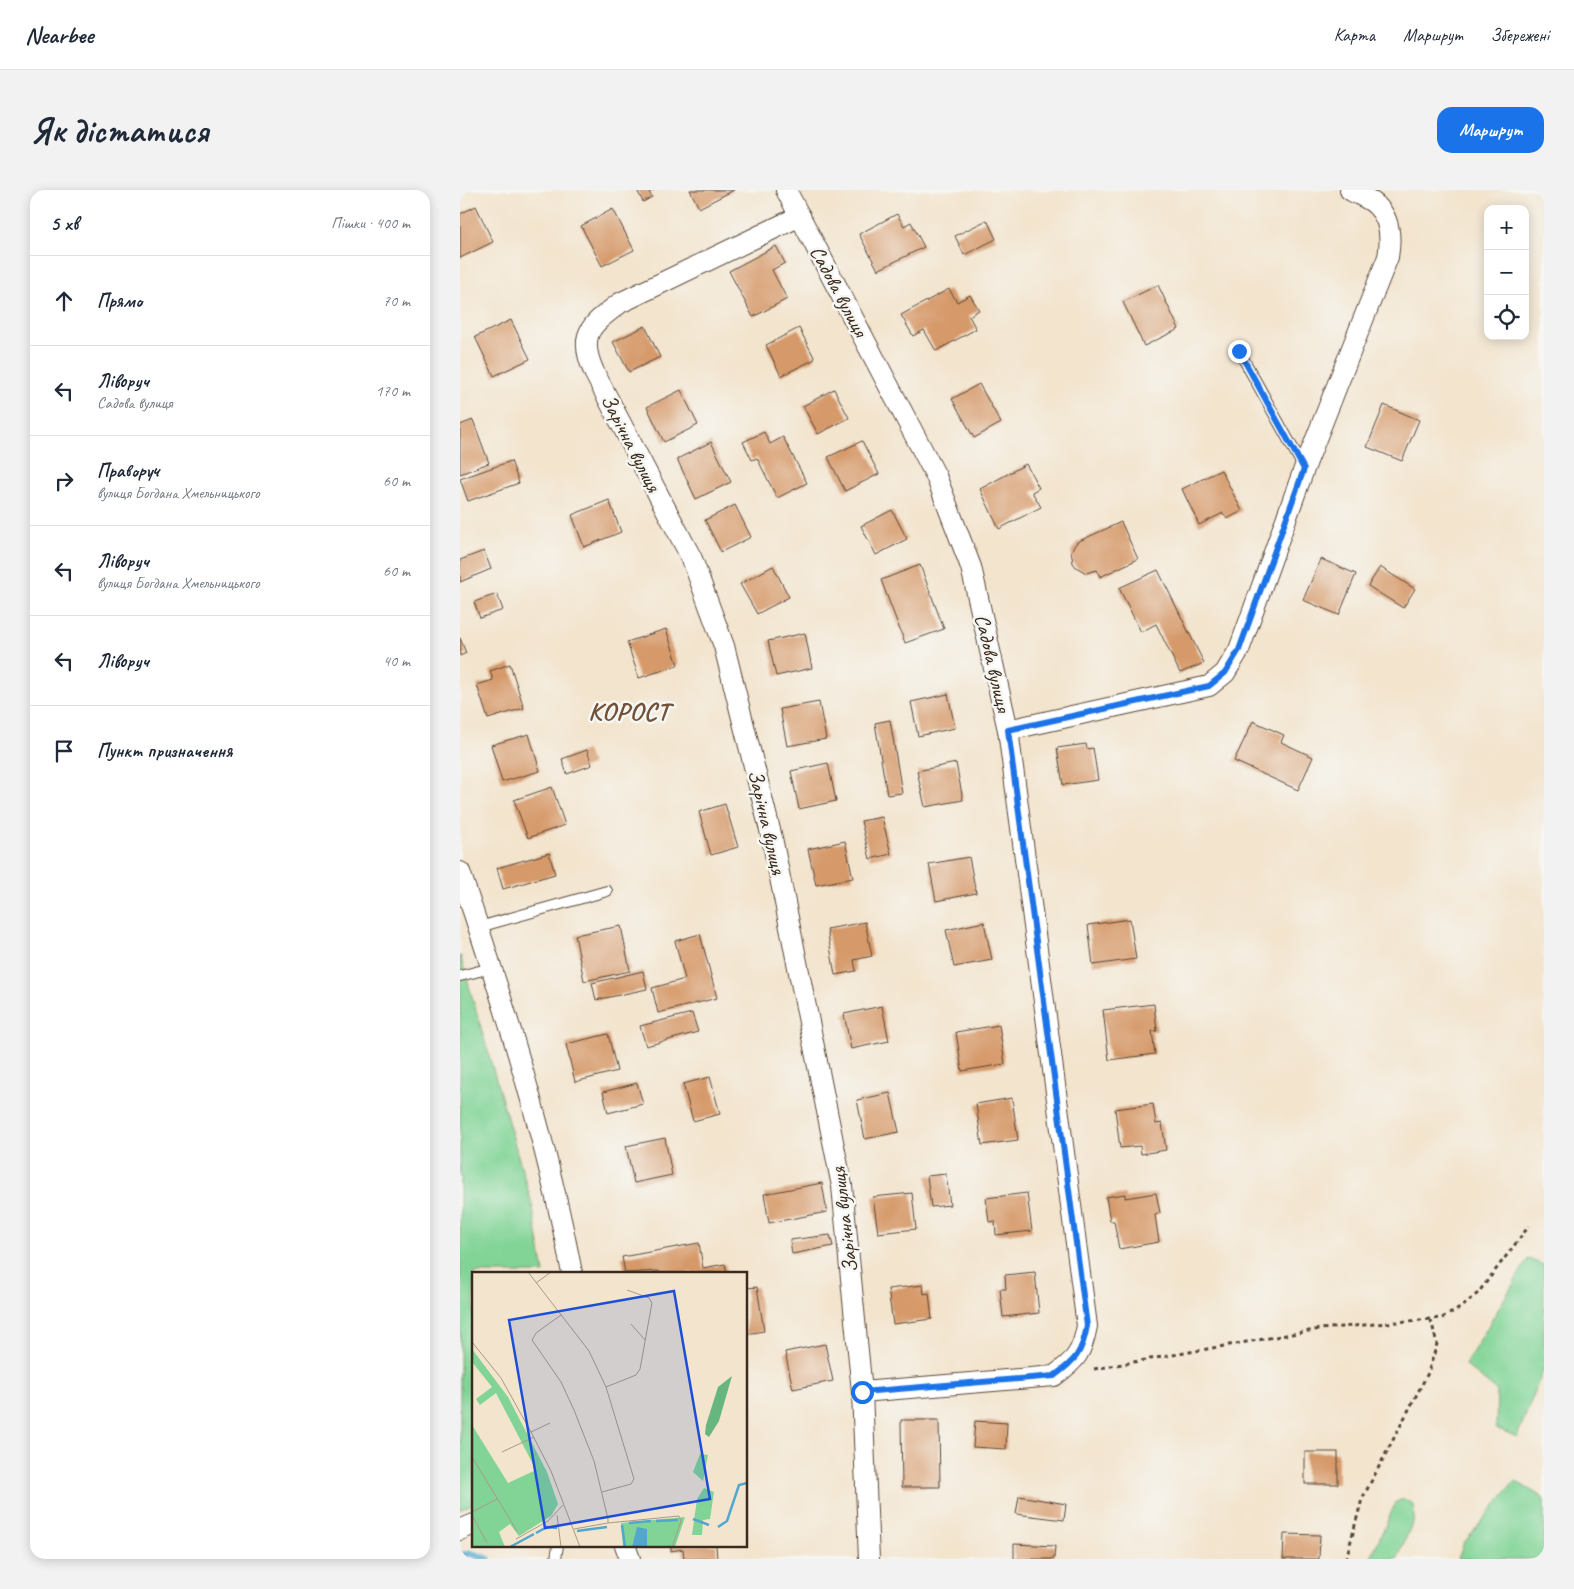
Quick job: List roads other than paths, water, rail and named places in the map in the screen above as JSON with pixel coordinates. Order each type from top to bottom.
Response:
[{"type":"street","name":"Садова вулиця","points":[[786,190],[936,476],[971,567],[1008,730],[1087,1326],[1083,1348],[1074,1362],[1054,1376],[862,1392]]},
{"type":"street","points":[[1008,730],[1209,686],[1225,673],[1239,650],[1304,469],[1388,258],[1391,240],[1388,225],[1378,206],[1350,190]]},
{"type":"street","name":"Зарічна вулиця","points":[[800,216],[620,303],[596,321],[588,332],[586,345],[587,357],[594,372],[692,559],[724,646],[772,838],[842,1186],[862,1392],[869,1559]]},
{"type":"street","points":[[460,872],[491,968],[558,1199],[572,1272]]},
{"type":"street","points":[[460,1530],[472,1525]]},
{"type":"street","points":[[625,1546],[630,1559]]},
{"type":"lane","points":[[1239,351],[1304,469]]},
{"type":"lane","points":[[478,928],[607,891]]},
{"type":"lane","points":[[460,976],[491,968]]},
{"type":"lane","points":[[556,1559],[558,1546]]},
{"type":"waterway","points":[[460,1556],[470,1553],[488,1559]]},
{"type":"district","name":"КОРОСТ","points":[[629,711]]}]
